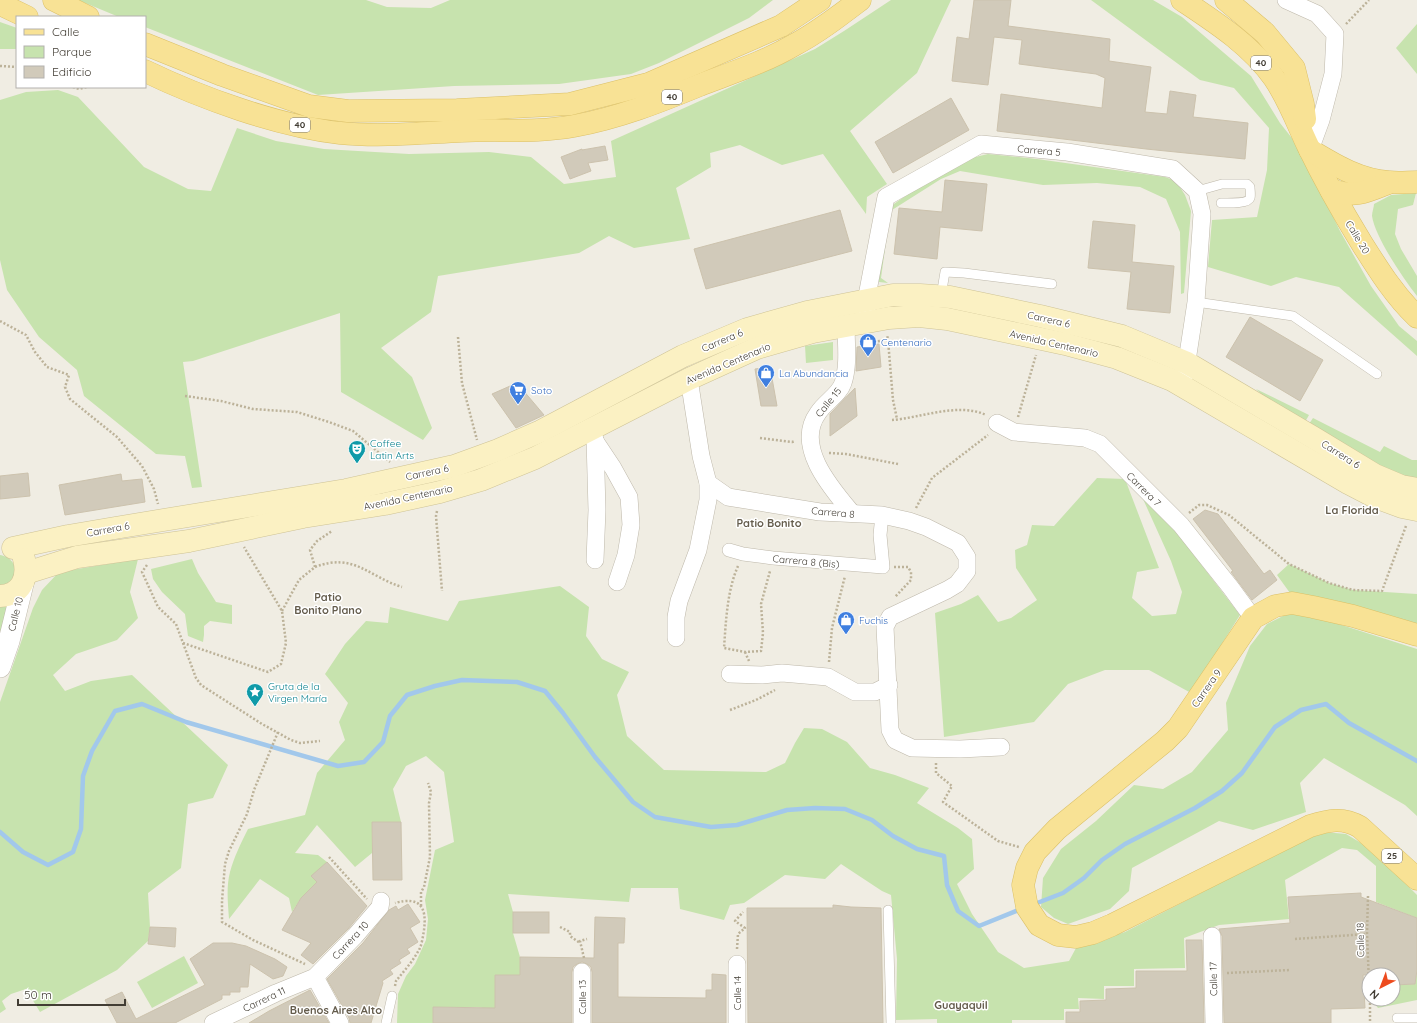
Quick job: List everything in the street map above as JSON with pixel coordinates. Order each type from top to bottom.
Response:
[{"type":"main road","points":[[54,0],[86,16]]},
{"type":"main road","points":[[146,44],[222,75],[310,106],[348,110],[457,110],[570,104],[648,84],[781,26],[820,0]]},
{"type":"main road","name":"40","points":[[146,71],[213,100],[244,110],[299,125],[339,133],[406,134],[529,130],[573,126],[613,118],[646,107],[769,57],[794,45],[819,30],[860,0]]},
{"type":"main road","name":"40","points":[[1182,0],[1211,19],[1251,51],[1274,78],[1289,103],[1310,150]]},
{"type":"main road","points":[[1226,0],[1265,33],[1294,68],[1303,104],[1310,150],[1338,167],[1365,178],[1389,182],[1417,182]]},
{"type":"main road","points":[[0,4],[24,16]]},
{"type":"main road","name":"Calle 20","points":[[1310,150],[1351,226],[1384,279],[1408,309],[1417,317]]},
{"type":"main road","points":[[1331,190],[1343,194],[1355,195],[1389,182]]},
{"type":"main road","name":"Carrera 6","points":[[7,546],[346,490],[454,466],[498,450],[541,431],[683,356],[747,329],[807,312],[867,311],[894,295],[950,297],[1040,316],[1122,336],[1187,363],[1375,475],[1401,486],[1416,502]]},
{"type":"main road","name":"Avenida Centenario","points":[[0,596],[12,594],[24,578],[77,557],[189,541],[303,517],[385,504],[440,492],[481,480],[593,435],[690,379],[757,348],[813,332],[846,325],[867,311],[890,318],[926,317],[947,319],[1041,339],[1118,358],[1172,380],[1368,493],[1402,507],[1416,502]]},
{"type":"main road","points":[[7,546],[19,553],[23,559],[24,578]]},
{"type":"main road","name":"Carrera 9","points":[[1031,860],[1057,829],[1165,742],[1178,728],[1253,618],[1275,606],[1292,603],[1353,616],[1417,636]]},
{"type":"main road","name":"25","points":[[1031,860],[1023,885],[1027,907],[1039,924],[1058,935],[1076,937],[1093,933],[1112,925],[1310,826],[1336,820],[1350,822],[1368,833],[1417,879]]},
{"type":"street","points":[[1286,0],[1317,14],[1335,34],[1333,74],[1321,120],[1310,150]]},
{"type":"street","name":"Carrera 5","points":[[867,311],[886,197],[981,144],[1067,152],[1173,170],[1197,191]]},
{"type":"street","points":[[1182,386],[1196,302],[1202,214],[1197,191]]},
{"type":"street","name":"Calle 15","points":[[809,436],[811,425],[818,412],[843,384],[846,370],[846,325]]},
{"type":"street","points":[[676,638],[676,617],[679,601],[698,550],[708,500],[708,483],[701,456],[690,379]]},
{"type":"street","name":"Carrera 7","points":[[997,423],[1014,432],[1085,438],[1100,444],[1181,525],[1253,618]]},
{"type":"street","points":[[593,435],[597,510],[595,560]]},
{"type":"street","points":[[593,435],[629,497],[631,525],[626,555],[617,582]]},
{"type":"street","points":[[809,436],[817,465],[833,491],[852,513]]},
{"type":"street","name":"Carrera 8","points":[[708,483],[728,496],[820,512],[882,515],[909,521],[926,527],[958,543],[967,558],[967,571],[957,584],[890,617]]},
{"type":"street","name":"Carrera 8 (Bis)","points":[[729,550],[743,554],[773,558],[883,567],[880,535],[882,515]]},
{"type":"street","name":"Calle 10","points":[[0,667],[9,641],[24,578]]},
{"type":"street","points":[[890,617],[885,627],[890,730],[895,740],[912,748],[960,749],[1001,747]]},
{"type":"street","points":[[730,674],[762,675],[782,673],[828,677],[855,692],[875,692],[889,685]]},
{"type":"street","name":"Carrera 10","points":[[315,977],[355,936],[380,907],[381,901]]},
{"type":"street","name":"Calle 17","points":[[1212,936],[1214,1023]]},
{"type":"street","name":"Calle 14","points":[[737,964],[737,1023]]},
{"type":"street","name":"Calle 13","points":[[582,972],[582,1023]]},
{"type":"street","points":[[315,977],[340,1023]]},
{"type":"street","name":"Carrera 11","points":[[213,1023],[276,993],[315,977]]},
{"type":"lane","points":[[1197,191],[1222,184],[1247,184],[1250,187],[1249,200],[1244,202],[1221,203]]},
{"type":"lane","points":[[941,296],[945,272],[1052,284]]},
{"type":"lane","points":[[1196,302],[1293,316],[1378,374]]},
{"type":"lane","points":[[888,910],[891,1023]]},
{"type":"lane","points":[[386,1023],[392,996]]},
{"type":"lane","points":[[1397,1018],[1417,1018]]},
{"type":"path","points":[[1335,34],[1341,30],[1369,0]]},
{"type":"path","points":[[0,66],[16,67]]},
{"type":"path","points":[[0,321],[26,335],[35,352],[47,367],[69,375],[65,387],[70,399],[117,437],[142,466],[154,489],[162,520]]},
{"type":"path","points":[[458,337],[462,383],[475,432],[479,456]]},
{"type":"path","points":[[1014,432],[1041,339]]},
{"type":"path","points":[[888,340],[893,400],[897,419]]},
{"type":"path","points":[[185,396],[221,401],[253,409],[297,412],[329,422],[353,431],[406,476]]},
{"type":"path","points":[[892,420],[952,411],[971,411],[984,414],[997,423],[991,432],[932,478],[909,521]]},
{"type":"path","points":[[760,438],[792,442],[809,436]]},
{"type":"path","points":[[813,454],[846,454],[898,464]]},
{"type":"path","points":[[440,492],[436,516],[442,591]]},
{"type":"path","points":[[1181,525],[1190,511],[1199,505],[1207,505],[1229,515],[1289,564],[1329,583],[1353,590],[1382,591],[1416,502]]},
{"type":"path","points":[[315,567],[310,550],[317,540],[337,528]]},
{"type":"path","points":[[183,643],[268,672],[281,664],[286,643],[282,611],[241,542],[243,529]]},
{"type":"path","points":[[743,554],[733,579],[725,629],[724,648],[745,652],[761,651],[763,633],[762,604],[773,558]]},
{"type":"path","points":[[282,611],[300,580],[315,567],[324,563],[344,562],[359,566],[389,584],[402,587]]},
{"type":"path","points":[[148,564],[142,572],[158,607],[176,624],[196,678],[201,684],[262,724],[291,740],[300,743],[320,741]]},
{"type":"path","points":[[828,677],[832,628],[848,564]]},
{"type":"path","points":[[890,617],[892,602],[911,580],[912,572],[908,567]]},
{"type":"path","points":[[730,710],[756,700],[774,690],[780,689]]},
{"type":"path","points":[[278,732],[276,740],[254,790],[247,814],[229,851],[225,864],[222,922],[253,940],[304,964],[312,970],[315,977]]},
{"type":"path","points":[[936,748],[936,773],[952,786],[943,802],[998,841],[1031,860]]},
{"type":"path","points":[[421,906],[421,892],[424,887],[430,857],[429,803],[431,792],[428,783]]},
{"type":"path","name":"Calle 18","points":[[1368,896],[1368,967]]},
{"type":"path","points":[[738,934],[745,928],[735,921],[743,912]]},
{"type":"path","points":[[560,927],[570,932],[570,936],[581,942],[587,939]]},
{"type":"path","points":[[1295,939],[1367,934]]},
{"type":"path","points":[[1213,973],[1290,970]]},
{"type":"path","points":[[1370,1007],[1370,1023]]},
{"type":"green space","points":[[78,0],[366,0],[387,7],[431,8],[450,0],[773,0],[749,18],[659,63],[631,74],[559,84],[454,86],[318,95],[146,27],[146,16],[117,16]]},
{"type":"green space","points":[[891,0],[951,0],[917,73],[850,131],[887,184],[867,197],[866,214],[823,154],[782,165],[740,145],[710,153],[711,167],[676,188],[690,239],[634,248],[609,236],[579,253],[438,276],[431,312],[381,348],[412,377],[432,428],[423,440],[341,392],[340,313],[193,361],[183,362],[202,487],[192,488],[185,456],[156,454],[84,396],[77,370],[39,337],[7,290],[0,260],[0,100],[26,92],[58,90],[78,97],[144,167],[188,189],[211,191],[237,128],[276,141],[324,149],[409,154],[489,152],[531,157],[564,184],[616,177],[611,141],[815,49]]},
{"type":"green space","points":[[1091,0],[1153,0],[1182,17],[1251,76],[1280,123],[1299,147],[1340,231],[1371,286],[1399,326],[1417,341],[1417,356],[1339,287],[1296,277],[1271,286],[1208,267],[1212,220],[1257,217],[1267,170],[1269,128],[1234,88],[1200,80]]},
{"type":"green space","points":[[0,22],[16,28],[16,49],[0,49]]},
{"type":"green space","points":[[1417,24],[1417,74],[1396,48]]},
{"type":"green space","points":[[988,154],[1037,159],[1165,177],[1176,181],[1185,195],[1191,211],[1184,293],[1181,294],[1180,232],[1166,199],[1140,187],[1097,183],[1043,185],[960,171],[941,179],[892,210],[889,220],[881,278],[888,283],[879,282],[877,277],[891,206],[944,169],[963,160]]},
{"type":"green space","points":[[1416,193],[1413,205],[1398,209],[1395,234],[1401,249],[1417,276],[1417,296],[1404,279],[1384,246],[1374,225],[1372,216],[1374,204],[1391,195]]},
{"type":"green space","points":[[833,342],[833,360],[806,363],[805,346]]},
{"type":"green space","points":[[1256,389],[1309,415],[1305,422],[1264,397]]},
{"type":"green space","points":[[1313,418],[1380,452],[1384,446],[1412,460],[1417,460],[1417,479],[1388,470],[1361,457],[1309,424]]},
{"type":"green space","points":[[1097,478],[1125,479],[1159,568],[1137,572],[1132,598],[1152,616],[1176,614],[1182,592],[1171,561],[1143,499],[1174,529],[1240,615],[1191,693],[1149,670],[1105,670],[1068,684],[1034,722],[944,737],[935,613],[961,604],[978,595],[998,622],[1011,618],[1037,600],[1016,568],[1015,550],[1027,545],[1032,525],[1054,526]]},
{"type":"green space","points":[[0,555],[11,561],[15,566],[15,569],[14,576],[9,584],[0,587]]},
{"type":"green space","points":[[138,559],[130,592],[138,618],[117,640],[76,654],[53,675],[65,691],[91,681],[132,675],[228,765],[213,798],[188,804],[181,868],[148,893],[150,927],[148,941],[117,970],[40,1012],[26,989],[11,994],[2,1001],[6,1009],[0,1013],[0,702],[33,608],[42,590],[59,572]]},
{"type":"green space","points":[[192,559],[198,573],[216,602],[232,605],[232,624],[210,621],[204,626],[203,642],[188,636],[185,614],[162,592],[153,579],[151,569]]},
{"type":"green space","points":[[1289,564],[1329,583],[1353,590],[1417,594],[1417,625],[1290,593],[1277,575]]},
{"type":"green space","points":[[560,586],[589,607],[586,636],[602,659],[629,672],[617,695],[627,736],[664,770],[766,772],[785,763],[804,728],[822,729],[847,742],[870,768],[895,775],[929,788],[917,803],[958,828],[972,839],[974,869],[957,884],[972,914],[998,952],[1024,968],[1069,961],[1076,948],[1125,932],[1201,893],[1313,831],[1346,834],[1371,849],[1417,895],[1417,918],[1376,902],[1376,866],[1357,850],[1342,848],[1285,880],[1289,919],[1219,925],[1184,938],[1185,968],[1134,969],[1134,986],[1104,986],[1104,999],[1078,998],[1079,1009],[1064,1009],[1064,1020],[1012,1020],[1012,1023],[937,1023],[937,1019],[896,1020],[897,959],[891,895],[882,891],[841,864],[825,879],[785,875],[744,903],[730,905],[724,920],[680,909],[678,888],[631,888],[629,902],[508,894],[513,912],[513,933],[520,957],[520,975],[495,975],[495,1010],[477,1007],[433,1007],[433,1023],[397,1023],[398,994],[406,976],[415,964],[426,940],[428,919],[425,900],[435,850],[454,842],[444,772],[426,756],[406,766],[393,789],[401,822],[372,823],[372,853],[355,867],[317,825],[295,853],[318,855],[327,862],[312,877],[317,882],[301,898],[292,912],[289,898],[260,879],[229,919],[229,878],[236,855],[248,829],[305,815],[317,773],[345,740],[339,722],[348,703],[325,674],[345,644],[366,621],[388,623],[390,607],[448,621],[459,601]]},
{"type":"green space","points":[[13,603],[0,641],[0,605]]},
{"type":"green space","points":[[1289,613],[1329,621],[1417,649],[1417,816],[1405,805],[1324,758],[1300,783],[1306,812],[1253,830],[1219,821],[1132,868],[1129,891],[1110,909],[1068,924],[1054,918],[1041,907],[1043,878],[1061,849],[1096,821],[1134,785],[1163,789],[1192,772],[1228,730],[1226,703],[1250,646],[1267,624]]},
{"type":"green space","points":[[184,956],[198,983],[152,1008],[137,982]]},
{"type":"green space","points":[[1417,970],[1417,1000],[1401,1003],[1401,985],[1415,984]]},
{"type":"building","points":[[974,0],[1011,0],[1008,26],[1110,39],[1109,61],[1151,67],[1145,112],[1167,114],[1170,91],[1196,95],[1193,117],[1248,123],[1245,159],[997,131],[1001,94],[1102,108],[1105,78],[1096,74],[1019,64],[1022,40],[994,37],[988,85],[952,81],[957,37],[969,39]]},
{"type":"building","points":[[951,98],[969,130],[893,173],[875,142]]},
{"type":"building","points":[[605,146],[608,160],[588,163],[591,171],[570,179],[561,157],[582,149]]},
{"type":"building","points":[[945,180],[987,184],[982,231],[940,227],[937,259],[894,254],[899,208],[942,212]]},
{"type":"building","points":[[840,210],[852,251],[706,289],[694,249]]},
{"type":"building","points":[[1093,221],[1135,225],[1132,262],[1174,266],[1170,313],[1127,309],[1131,272],[1088,268]]},
{"type":"building","points":[[1250,317],[1323,360],[1300,401],[1226,357]]},
{"type":"building","name":"Centenario","points":[[879,344],[881,367],[856,371],[857,347]]},
{"type":"building","name":"La Abundancia","points":[[770,367],[777,406],[761,406],[755,369]]},
{"type":"building","name":"Soto","points":[[517,383],[544,415],[516,428],[492,394]]},
{"type":"building","points":[[855,388],[857,416],[830,436],[830,414]]},
{"type":"building","points":[[28,473],[30,496],[0,499],[0,476]]},
{"type":"building","points":[[121,474],[122,481],[142,479],[145,502],[65,515],[59,485]]},
{"type":"building","points":[[1205,510],[1218,514],[1264,574],[1270,570],[1277,580],[1252,600],[1231,572],[1233,571],[1193,519]]},
{"type":"building","points":[[372,822],[401,822],[402,880],[373,880]]},
{"type":"building","points":[[327,862],[367,906],[348,929],[313,964],[301,955],[311,943],[282,930],[301,898],[317,882],[311,876]]},
{"type":"building","points":[[1361,893],[1361,897],[1417,918],[1417,970],[1415,984],[1401,985],[1401,967],[1361,967],[1361,1007],[1365,1008],[1331,1009],[1331,1023],[1224,1023],[1222,936],[1219,929],[1290,923],[1288,897]]},
{"type":"building","points":[[408,904],[420,922],[410,928],[418,942],[407,949],[410,953],[399,960],[401,963],[390,970],[393,974],[382,981],[383,983],[371,1023],[350,1023],[349,1018],[327,979],[363,943],[389,910],[396,906],[398,910]]},
{"type":"building","points":[[833,905],[881,908],[883,1023],[748,1023],[747,908],[833,908]]},
{"type":"building","points":[[513,912],[549,912],[549,933],[513,933]]},
{"type":"building","points":[[595,917],[625,918],[624,943],[618,943],[618,997],[706,998],[706,990],[712,990],[712,974],[726,975],[726,1023],[592,1023],[592,972],[591,967],[582,962],[573,967],[572,972],[572,1023],[433,1023],[433,1007],[495,1008],[495,975],[520,975],[520,957],[594,958]]},
{"type":"building","points":[[150,927],[176,928],[175,947],[148,944]]},
{"type":"building","points":[[1186,940],[1202,940],[1204,1023],[1066,1023],[1066,1012],[1080,1012],[1080,1001],[1106,1000],[1106,989],[1136,988],[1136,971],[1187,971]]},
{"type":"building","points":[[213,943],[232,943],[246,946],[275,959],[287,967],[283,976],[273,979],[250,964],[248,987],[240,987],[240,992],[230,992],[230,995],[222,995],[222,999],[175,1023],[117,1023],[105,1000],[122,992],[136,1019],[205,985],[190,959]]},
{"type":"building","points":[[310,990],[329,1023],[249,1023],[269,1011]]},
{"type":"waterway","points":[[0,832],[23,852],[48,865],[73,852],[81,829],[83,776],[92,751],[115,711],[142,704],[186,722],[338,766],[364,762],[383,742],[390,716],[407,695],[435,686],[462,680],[517,682],[545,691],[595,757],[633,802],[655,817],[711,827],[737,825],[787,810],[815,808],[845,809],[872,820],[893,836],[917,849],[944,856],[947,885],[958,911],[979,926],[1021,909]]},
{"type":"waterway","points":[[1032,905],[1063,893],[1084,878],[1102,860],[1125,844],[1195,808],[1222,791],[1242,773],[1275,727],[1301,710],[1326,704],[1349,723],[1417,761]]},
{"type":"place","name":"Centenario","points":[[868,357]]},
{"type":"place","name":"La Abundancia","points":[[766,388]]},
{"type":"place","name":"Soto","points":[[518,405]]},
{"type":"place","name":"Coffee Latin Arts","points":[[357,464]]},
{"type":"place","name":"Fuchis","points":[[846,635]]},
{"type":"place","name":"Gruta de la Virgen María","points":[[255,707]]},
{"type":"district","name":"La Florida","points":[[1352,510]]},
{"type":"district","name":"Patio Bonito","points":[[769,523]]},
{"type":"district","name":"Patio Bonito Plano","points":[[328,603]]},
{"type":"district","name":"Guayaquil","points":[[961,1005]]},
{"type":"district","name":"Buenos Aires Alto","points":[[336,1010]]}]
